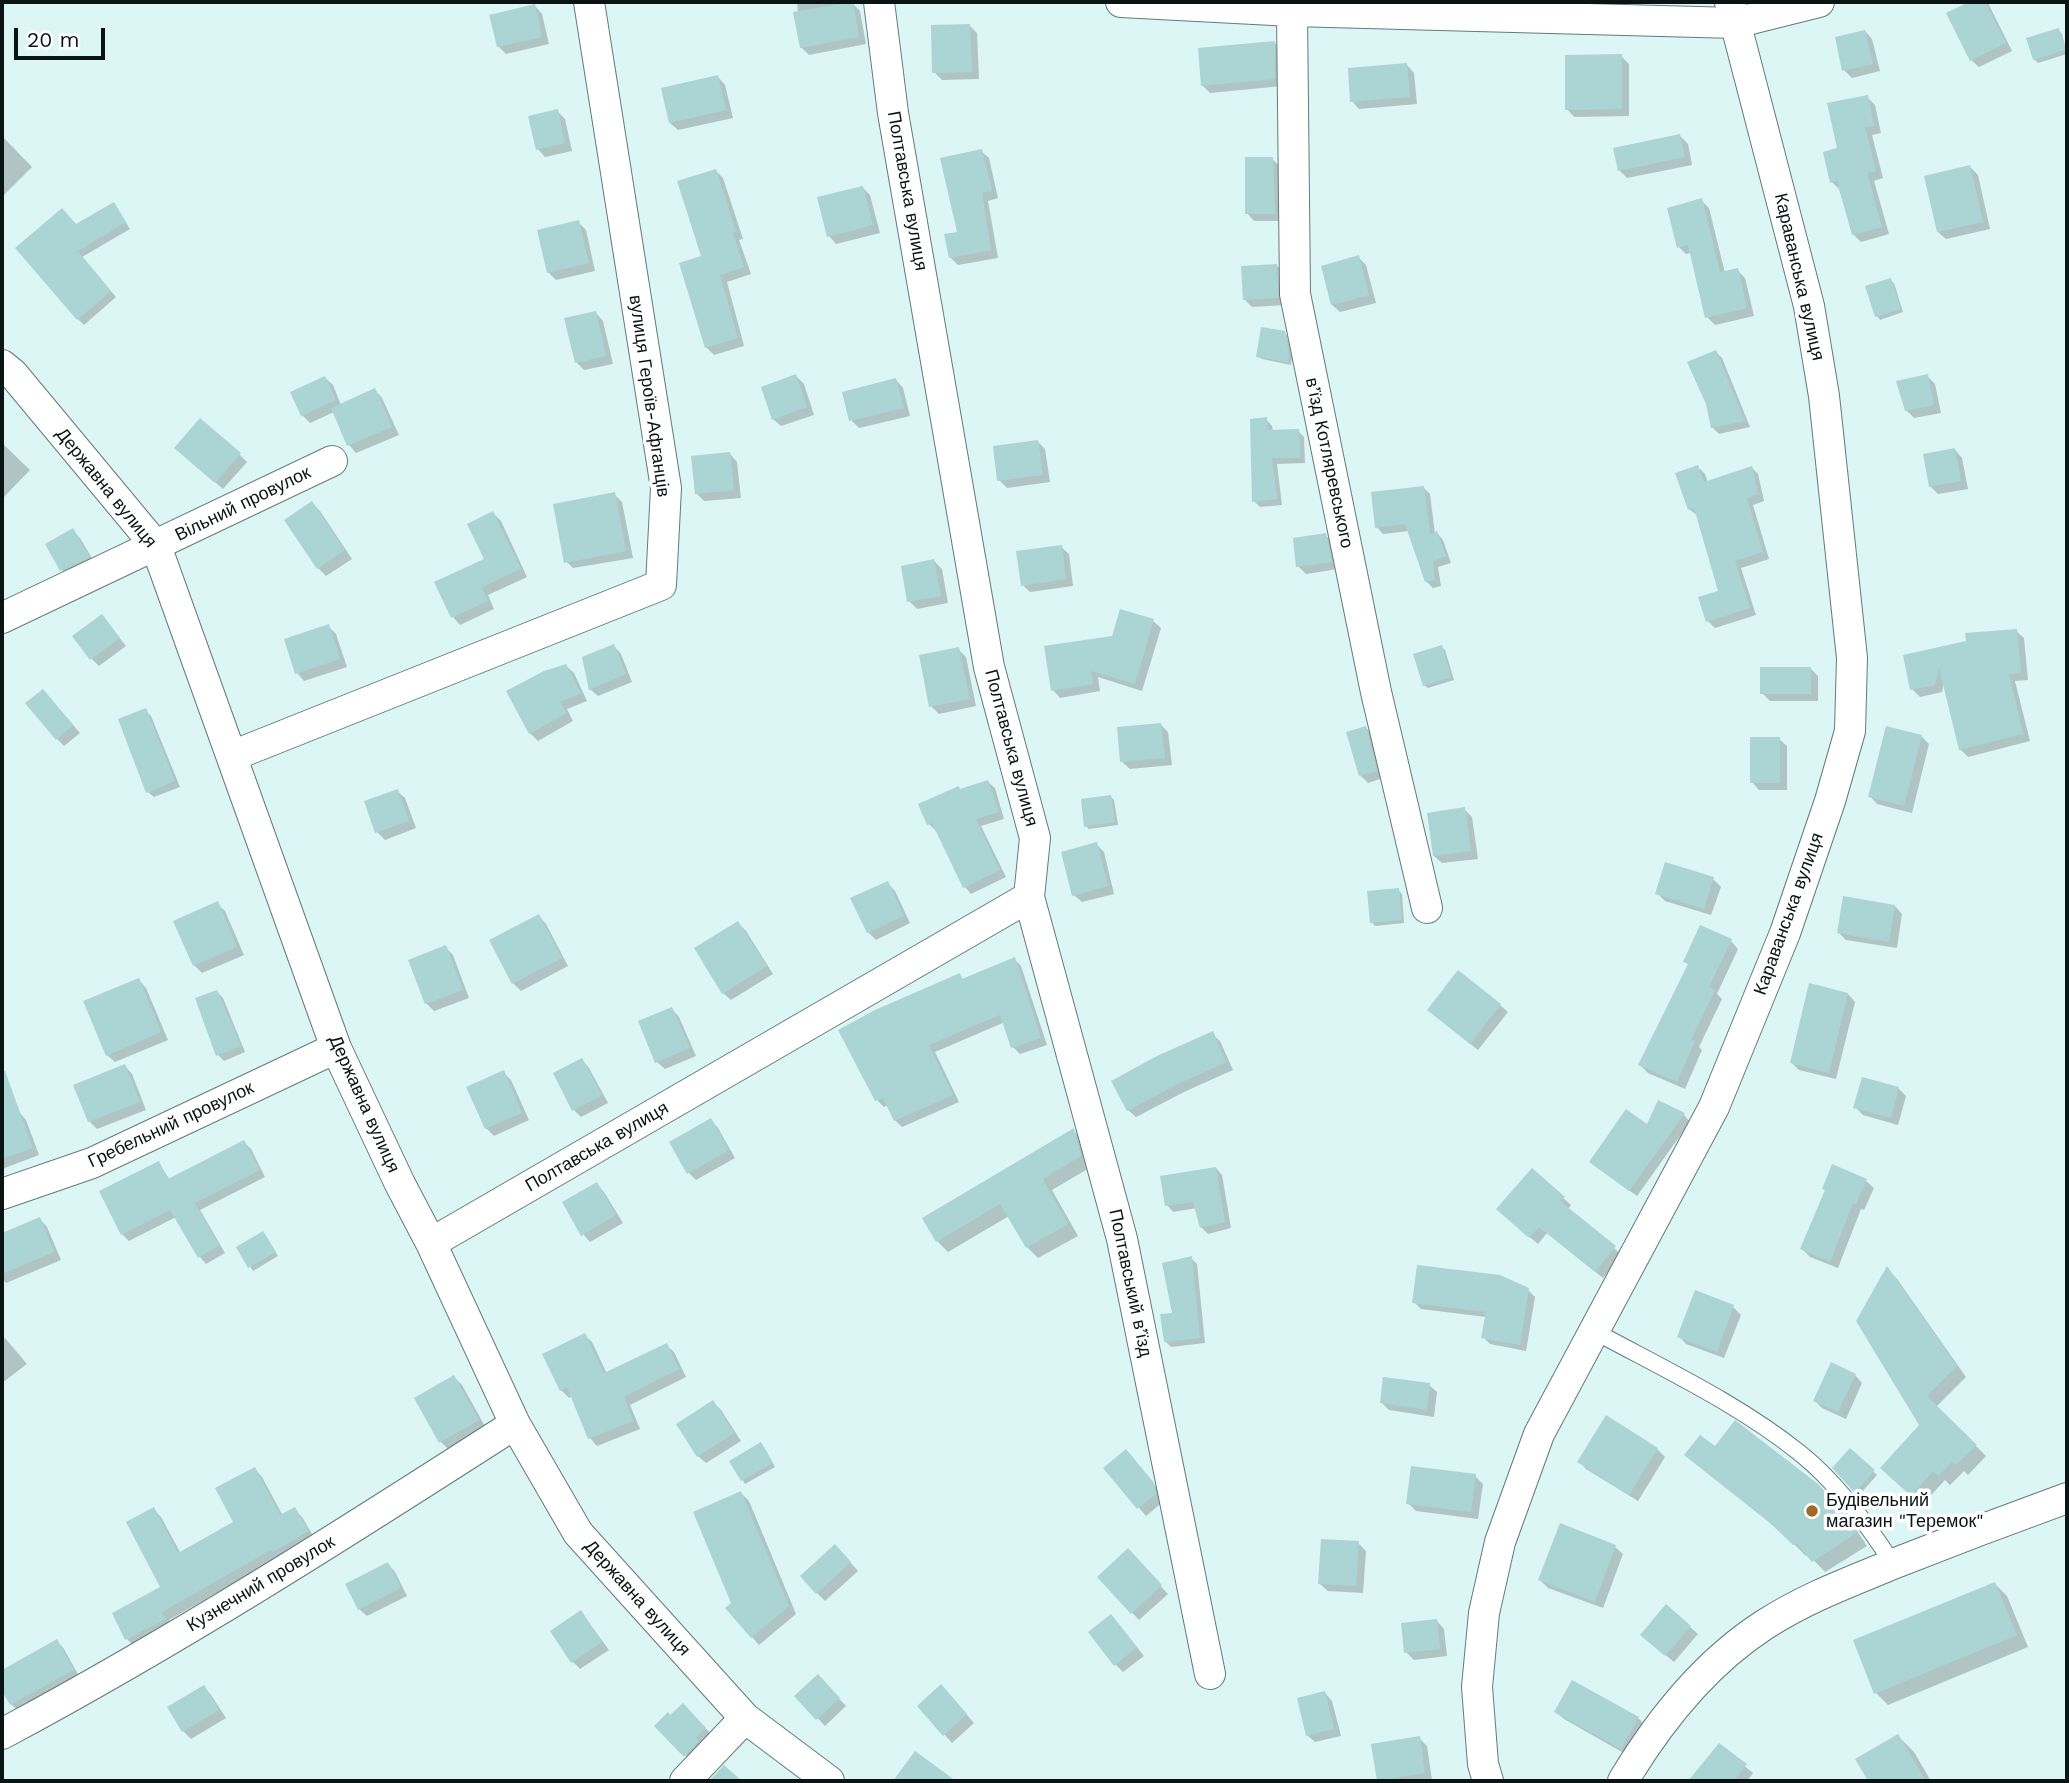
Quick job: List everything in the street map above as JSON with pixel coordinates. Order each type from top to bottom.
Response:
[{"type":"street","name":"вулиця Героїв-Афганців","points":[[232,756],[661,586],[666,488],[589,2]]},
{"type":"street","name":"Полтавська вулиця","points":[[431,1243],[1029,897],[1035,838],[989,667],[893,113],[879,2]]},
{"type":"street","points":[[1121,2],[1292,10],[1732,12],[1819,2]]},
{"type":"street","name":"в’їзд Котляревського","points":[[1292,10],[1294,294],[1376,692],[1427,908]]},
{"type":"street","name":"Караванська вулиця","points":[[1488,1781],[1483,1764],[1477,1687],[1484,1614],[1500,1542],[1539,1434],[1714,1107],[1785,933],[1830,802],[1850,731],[1852,657],[1824,396],[1809,306],[1732,12]]},
{"type":"street","name":"Державна вулиця","points":[[2,365],[13,374],[156,546],[336,1048],[515,1424],[578,1533],[745,1718],[829,1781]]},
{"type":"street","name":"Вільний провулок","points":[[2,618],[332,461]]},
{"type":"street","name":"Полтавський в’їзд","points":[[1029,897],[1122,1239],[1210,1674]]},
{"type":"street","name":"Гребельний провулок","points":[[2,1194],[92,1163],[336,1048]]},
{"type":"street","name":"Кузнечний провулок","points":[[2,1734],[89,1688],[307,1558],[515,1424]]},
{"type":"street","points":[[1623,1781],[1644,1745],[1678,1701],[1718,1661],[1762,1626],[1810,1598],[1966,1534],[2067,1498]]},
{"type":"street","points":[[685,1781],[745,1718]]},
{"type":"lane","points":[[1594,1331],[1727,1403],[1802,1454],[1866,1525],[1892,1564]]},
{"type":"building","points":[[853,2],[859,37],[800,48],[793,12]]},
{"type":"building","points":[[1969,2],[1985,2],[2006,43],[1970,61],[1946,13]]},
{"type":"building","points":[[535,4],[542,37],[497,47],[489,15]]},
{"type":"building","points":[[970,24],[972,72],[932,73],[931,25]]},
{"type":"building","points":[[2059,28],[2066,50],[2033,60],[2026,38]]},
{"type":"building","points":[[1865,30],[1873,64],[1842,71],[1835,37]]},
{"type":"building","points":[[1275,41],[1275,79],[1201,86],[1198,48]]},
{"type":"building","points":[[1622,54],[1622,109],[1565,110],[1565,55]]},
{"type":"building","points":[[1407,63],[1410,97],[1350,102],[1348,68]]},
{"type":"building","points":[[718,75],[726,110],[669,123],[661,88]]},
{"type":"building","points":[[1868,95],[1874,126],[1865,127],[1876,171],[1867,173],[1882,227],[1852,235],[1837,181],[1830,183],[1823,152],[1837,148],[1827,103]]},
{"type":"building","points":[[558,109],[565,143],[536,150],[528,116]]},
{"type":"building","points":[[1680,134],[1685,157],[1618,171],[1613,148]]},
{"type":"building","points":[[982,149],[992,191],[982,193],[991,250],[949,258],[944,234],[957,232],[940,158]]},
{"type":"building","points":[[1245,157],[1273,157],[1275,214],[1245,214]]},
{"type":"building","points":[[1970,165],[1983,222],[1937,232],[1924,176]]},
{"type":"building","points":[[716,169],[744,267],[720,275],[738,338],[705,348],[679,263],[701,256],[677,181]]},
{"type":"building","points":[[863,186],[873,225],[827,237],[817,197]]},
{"type":"building","points":[[1702,198],[1720,272],[1738,268],[1747,308],[1705,318],[1688,245],[1677,248],[1667,208]]},
{"type":"building","points":[[114,202],[126,222],[78,251],[111,291],[77,320],[15,248],[62,208],[76,224]]},
{"type":"building","points":[[579,220],[589,263],[547,273],[537,230]]},
{"type":"building","points":[[1359,255],[1369,295],[1331,305],[1321,266]]},
{"type":"building","points":[[1277,264],[1278,298],[1243,300],[1241,266]]},
{"type":"building","points":[[1891,278],[1901,309],[1875,317],[1865,286]]},
{"type":"building","points":[[596,311],[606,356],[575,363],[564,318]]},
{"type":"building","points":[[1261,327],[1285,331],[1288,362],[1256,357]]},
{"type":"building","points":[[1716,350],[1745,421],[1711,428],[1706,404],[1687,362]]},
{"type":"building","points":[[796,374],[807,407],[772,420],[761,387]]},
{"type":"building","points":[[1928,374],[1934,405],[1905,411],[1896,381]]},
{"type":"building","points":[[325,376],[336,400],[301,416],[290,392]]},
{"type":"building","points":[[896,378],[904,408],[849,421],[842,392]]},
{"type":"building","points":[[375,388],[392,427],[347,446],[331,408]]},
{"type":"building","points":[[1267,417],[1268,430],[1299,429],[1300,458],[1272,458],[1277,499],[1252,502],[1250,419]]},
{"type":"building","points":[[200,418],[241,453],[215,483],[174,448]]},
{"type":"building","points":[[1038,440],[1043,475],[997,481],[993,446]]},
{"type":"building","points":[[1955,448],[1961,481],[1929,487],[1923,454]]},
{"type":"building","points":[[730,452],[734,490],[695,494],[691,456]]},
{"type":"building","points":[[1698,465],[1704,482],[1752,466],[1758,494],[1747,498],[1763,552],[1735,561],[1750,608],[1706,622],[1698,597],[1718,591],[1694,508],[1688,510],[1675,473]]},
{"type":"building","points":[[1424,486],[1430,534],[1437,531],[1446,556],[1433,561],[1435,580],[1425,582],[1405,524],[1375,528],[1371,492]]},
{"type":"building","points":[[615,492],[626,551],[564,563],[553,504]]},
{"type":"building","points":[[312,501],[345,550],[317,569],[284,520]]},
{"type":"building","points":[[493,511],[521,569],[482,587],[488,601],[451,618],[434,582],[484,559],[467,524]]},
{"type":"building","points":[[73,528],[90,557],[60,571],[45,544]]},
{"type":"building","points":[[1326,533],[1332,562],[1296,567],[1293,538]]},
{"type":"building","points":[[1062,545],[1066,579],[1021,586],[1016,551]]},
{"type":"building","points":[[934,559],[941,596],[907,602],[901,566]]},
{"type":"building","points":[[1120,609],[1154,619],[1135,684],[1091,671],[1093,684],[1051,691],[1044,646],[1112,636]]},
{"type":"building","points":[[102,614],[120,638],[90,660],[72,636]]},
{"type":"building","points":[[329,624],[340,659],[295,674],[284,639]]},
{"type":"building","points":[[2017,629],[2021,673],[2009,674],[2023,734],[1959,750],[1939,668],[1935,685],[1910,690],[1903,655],[1966,641],[1965,633]]},
{"type":"building","points":[[614,644],[626,674],[589,690],[582,657]]},
{"type":"building","points":[[1442,645],[1451,677],[1423,686],[1413,654]]},
{"type":"building","points":[[959,647],[970,699],[929,707],[919,655]]},
{"type":"building","points":[[566,664],[581,693],[560,702],[567,713],[529,734],[506,691],[544,671]]},
{"type":"building","points":[[1760,667],[1811,667],[1811,694],[1760,694]]},
{"type":"building","points":[[43,689],[73,725],[56,740],[25,703]]},
{"type":"building","points":[[146,708],[175,781],[146,793],[118,719]]},
{"type":"building","points":[[1161,723],[1165,758],[1120,762],[1117,727]]},
{"type":"building","points":[[1366,726],[1377,771],[1359,776],[1346,732]]},
{"type":"building","points":[[1886,726],[1922,735],[1904,806],[1868,797]]},
{"type":"building","points":[[1750,737],[1780,737],[1780,783],[1750,783]]},
{"type":"building","points":[[988,780],[999,812],[976,819],[1000,870],[963,888],[932,823],[927,825],[918,804],[959,786],[960,789]]},
{"type":"building","points":[[398,789],[409,821],[375,833],[364,801]]},
{"type":"building","points":[[1111,795],[1115,822],[1084,827],[1081,799]]},
{"type":"building","points":[[1465,807],[1471,851],[1433,856],[1427,813]]},
{"type":"building","points":[[1097,842],[1108,886],[1072,896],[1061,852]]},
{"type":"building","points":[[1665,862],[1714,877],[1704,909],[1655,894]]},
{"type":"building","points":[[888,881],[904,916],[867,933],[850,898]]},
{"type":"building","points":[[1399,888],[1402,920],[1370,923],[1367,891]]},
{"type":"building","points":[[1843,896],[1895,905],[1889,942],[1837,933]]},
{"type":"building","points":[[218,901],[237,947],[193,966],[173,921]]},
{"type":"building","points":[[539,914],[562,958],[512,984],[489,940]]},
{"type":"building","points":[[738,921],[767,966],[722,994],[694,948]]},
{"type":"building","points":[[1700,925],[1732,939],[1709,987],[1715,990],[1691,1040],[1695,1041],[1677,1082],[1638,1065],[1688,964],[1683,962]]},
{"type":"building","points":[[446,945],[463,990],[425,1004],[408,960]]},
{"type":"building","points":[[1015,957],[1041,1038],[1011,1048],[1000,1015],[929,1045],[953,1095],[894,1121],[883,1098],[875,1101],[838,1030],[875,1010],[960,973],[962,979]]},
{"type":"building","points":[[1458,970],[1501,1004],[1470,1044],[1427,1010]]},
{"type":"building","points":[[139,978],[161,1032],[106,1056],[83,1001]]},
{"type":"building","points":[[1809,983],[1848,993],[1829,1073],[1790,1063]]},
{"type":"building","points":[[217,990],[241,1046],[216,1056],[195,998]]},
{"type":"building","points":[[672,1007],[690,1048],[655,1063],[638,1021]]},
{"type":"building","points":[[1213,1031],[1226,1062],[1127,1111],[1111,1081],[1157,1056]]},
{"type":"building","points":[[582,1058],[602,1095],[572,1111],[553,1073]]},
{"type":"building","points":[[125,1064],[140,1102],[88,1122],[73,1085]]},
{"type":"building","points":[[504,1070],[522,1113],[485,1129],[466,1087]]},
{"type":"building","points":[[2,1071],[5,1071],[33,1148],[2,1159]]},
{"type":"building","points":[[1862,1077],[1899,1087],[1891,1118],[1853,1108]]},
{"type":"building","points":[[1658,1100],[1685,1113],[1629,1191],[1589,1162],[1626,1109],[1647,1124]]},
{"type":"building","points":[[711,1118],[729,1150],[687,1174],[669,1142]]},
{"type":"building","points":[[1074,1128],[1081,1156],[1043,1179],[1068,1224],[1026,1248],[1000,1204],[936,1242],[922,1218]]},
{"type":"building","points":[[244,1140],[260,1170],[195,1203],[219,1245],[198,1258],[170,1210],[121,1235],[99,1191],[159,1161],[168,1179]]},
{"type":"building","points":[[1832,1164],[1867,1179],[1856,1204],[1853,1203],[1830,1262],[1800,1249],[1825,1190],[1822,1189]]},
{"type":"building","points":[[1216,1167],[1225,1222],[1200,1228],[1193,1202],[1165,1206],[1160,1176]]},
{"type":"building","points":[[1532,1168],[1565,1197],[1560,1201],[1616,1246],[1595,1272],[1539,1227],[1529,1238],[1496,1209]]},
{"type":"building","points":[[597,1182],[616,1215],[581,1236],[562,1202]]},
{"type":"building","points":[[40,1217],[54,1252],[2,1274],[2,1233]]},
{"type":"building","points":[[263,1231],[276,1252],[248,1268],[236,1247]]},
{"type":"building","points":[[1192,1256],[1200,1338],[1164,1342],[1160,1314],[1172,1313],[1162,1263]]},
{"type":"building","points":[[1417,1265],[1500,1275],[1529,1288],[1520,1345],[1481,1338],[1486,1312],[1412,1303]]},
{"type":"building","points":[[1887,1266],[1957,1366],[1927,1396],[1977,1445],[1956,1465],[1952,1462],[1938,1476],[1933,1471],[1911,1496],[1880,1468],[1919,1425],[1856,1321]]},
{"type":"building","points":[[1695,1290],[1734,1305],[1717,1352],[1677,1337]]},
{"type":"building","points":[[585,1333],[604,1373],[667,1343],[679,1369],[624,1397],[633,1421],[588,1439],[567,1387],[560,1391],[542,1354]]},
{"type":"building","points":[[1831,1362],[1856,1374],[1838,1412],[1813,1401]]},
{"type":"building","points":[[454,1375],[479,1420],[439,1443],[414,1398]]},
{"type":"building","points":[[1383,1377],[1430,1383],[1427,1410],[1380,1403]]},
{"type":"building","points":[[713,1400],[734,1433],[697,1457],[676,1424]]},
{"type":"building","points":[[1606,1415],[1658,1448],[1629,1495],[1577,1462]]},
{"type":"building","points":[[1735,1420],[1818,1484],[1841,1509],[1856,1533],[1812,1562],[1796,1543],[1793,1545],[1770,1523],[1684,1455],[1700,1435],[1715,1446]]},
{"type":"building","points":[[761,1442],[773,1463],[741,1481],[729,1461]]},
{"type":"building","points":[[1850,1448],[1875,1470],[1855,1493],[1832,1468]]},
{"type":"building","points":[[1126,1449],[1154,1483],[1156,1494],[1137,1509],[1103,1468]]},
{"type":"building","points":[[1411,1466],[1476,1474],[1471,1512],[1406,1504]]},
{"type":"building","points":[[255,1467],[280,1515],[295,1507],[309,1531],[162,1612],[166,1619],[125,1640],[112,1613],[160,1587],[126,1522],[154,1507],[178,1553],[233,1522],[215,1488]]},
{"type":"building","points":[[741,1491],[789,1606],[751,1638],[725,1608],[731,1603],[693,1512]]},
{"type":"building","points":[[1560,1523],[1616,1545],[1595,1602],[1538,1580]]},
{"type":"building","points":[[1321,1539],[1359,1541],[1356,1586],[1318,1584]]},
{"type":"building","points":[[835,1544],[851,1562],[816,1594],[800,1576]]},
{"type":"building","points":[[1128,1548],[1162,1585],[1131,1614],[1097,1577]]},
{"type":"building","points":[[388,1562],[401,1588],[358,1610],[345,1584]]},
{"type":"building","points":[[1995,1582],[2017,1635],[1874,1694],[1853,1640]]},
{"type":"building","points":[[1666,1604],[1691,1626],[1665,1656],[1640,1635]]},
{"type":"building","points":[[581,1610],[602,1642],[571,1663],[550,1631]]},
{"type":"building","points":[[1111,1614],[1137,1647],[1114,1666],[1088,1632]]},
{"type":"building","points":[[1437,1619],[1440,1649],[1404,1653],[1401,1623]]},
{"type":"building","points":[[57,1639],[74,1670],[10,1705],[2,1691],[2,1670]]},
{"type":"building","points":[[818,1674],[840,1698],[816,1720],[794,1696]]},
{"type":"building","points":[[1572,1680],[1639,1717],[1621,1749],[1554,1712]]},
{"type":"building","points":[[941,1684],[967,1714],[943,1736],[917,1706]]},
{"type":"building","points":[[204,1685],[219,1710],[182,1732],[167,1707]]},
{"type":"building","points":[[1325,1691],[1334,1729],[1306,1736],[1297,1698]]},
{"type":"building","points":[[683,1703],[706,1728],[695,1738],[699,1741],[684,1757],[654,1726],[668,1712],[670,1715]]},
{"type":"building","points":[[1898,1734],[1926,1781],[1868,1781],[1855,1759]]},
{"type":"building","points":[[1420,1736],[1425,1773],[1377,1781],[1371,1744]]},
{"type":"building","points":[[1719,1743],[1747,1764],[1734,1781],[1688,1781]]},
{"type":"building","points":[[915,1751],[956,1781],[893,1781]]},
{"type":"building","points":[[724,1765],[742,1781],[709,1781]]},
{"type":"place","name":"Будівельний магазин \"Теремок\"","points":[[1812,1511]]}]
